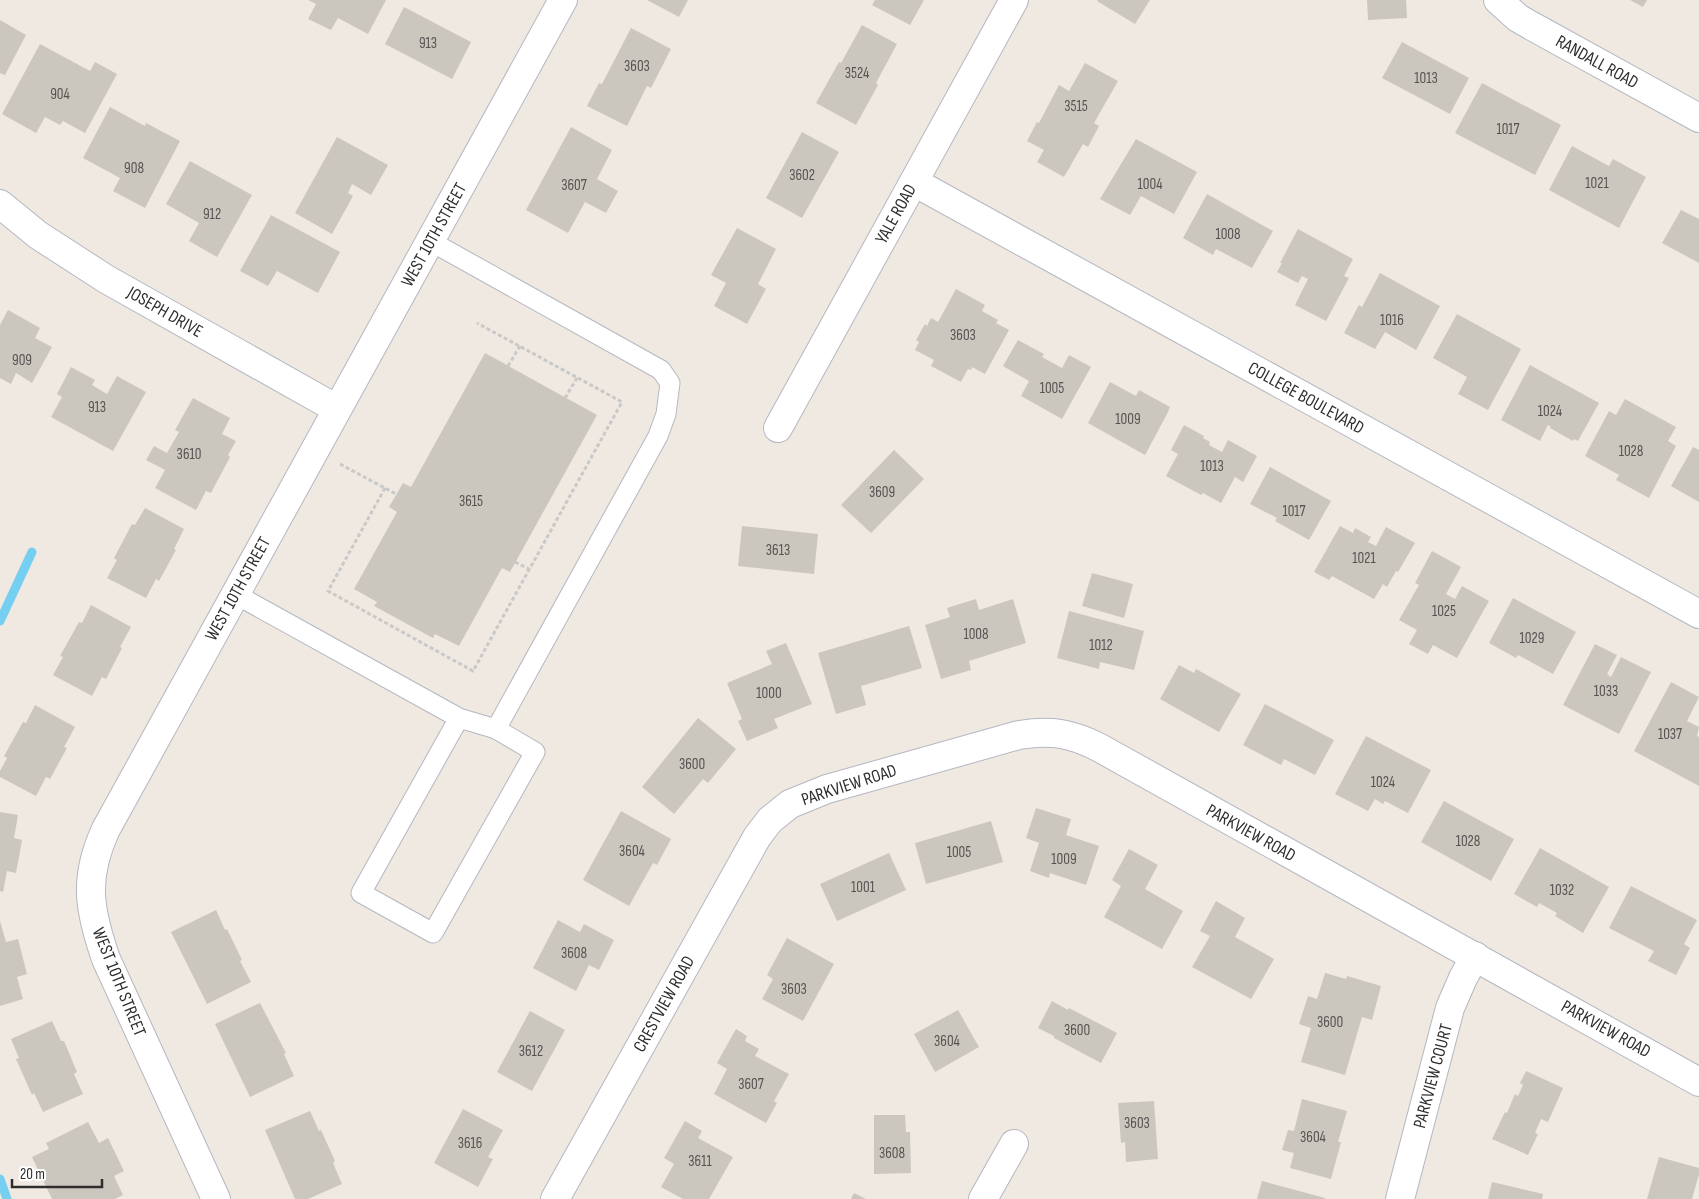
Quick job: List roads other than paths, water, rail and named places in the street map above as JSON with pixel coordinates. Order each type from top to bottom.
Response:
[{"type":"street","name":"YALE ROAD","points":[[778,428],[1014,0]]},
{"type":"street","name":"RANDALL ROAD","points":[[1498,0],[1518,18],[1699,118]]},
{"type":"street","name":"WEST 10TH STREET","points":[[216,1199],[106,959],[96,929],[90,901],[93,864],[97,848],[430,241],[556,2]]},
{"type":"street","name":"COLLEGE BOULEVARD","points":[[914,182],[1699,614]]},
{"type":"street","name":"JOSEPH DRIVE","points":[[0,204],[38,235],[106,278],[337,410]]},
{"type":"street","name":"PARKVIEW ROAD","points":[[778,813],[803,798],[837,786],[1019,735],[1049,731],[1060,732],[1080,738],[1100,748],[1699,1082]]},
{"type":"street","name":"CRESTVIEW ROAD","points":[[555,1199],[762,828],[778,813]]},
{"type":"street","name":"PARKVIEW COURT","points":[[1400,1199],[1450,1008],[1475,956]]},
{"type":"street","points":[[983,1199],[1014,1144]]},
{"type":"lane","points":[[430,241],[661,370],[670,382],[666,414],[658,436],[496,729]]},
{"type":"lane","points":[[235,594],[459,718],[496,729],[535,752],[433,933],[361,893],[459,718]]},
{"type":"waterway","points":[[0,621],[32,552]]},
{"type":"waterway","points":[[0,1179],[7,1199]]}]
